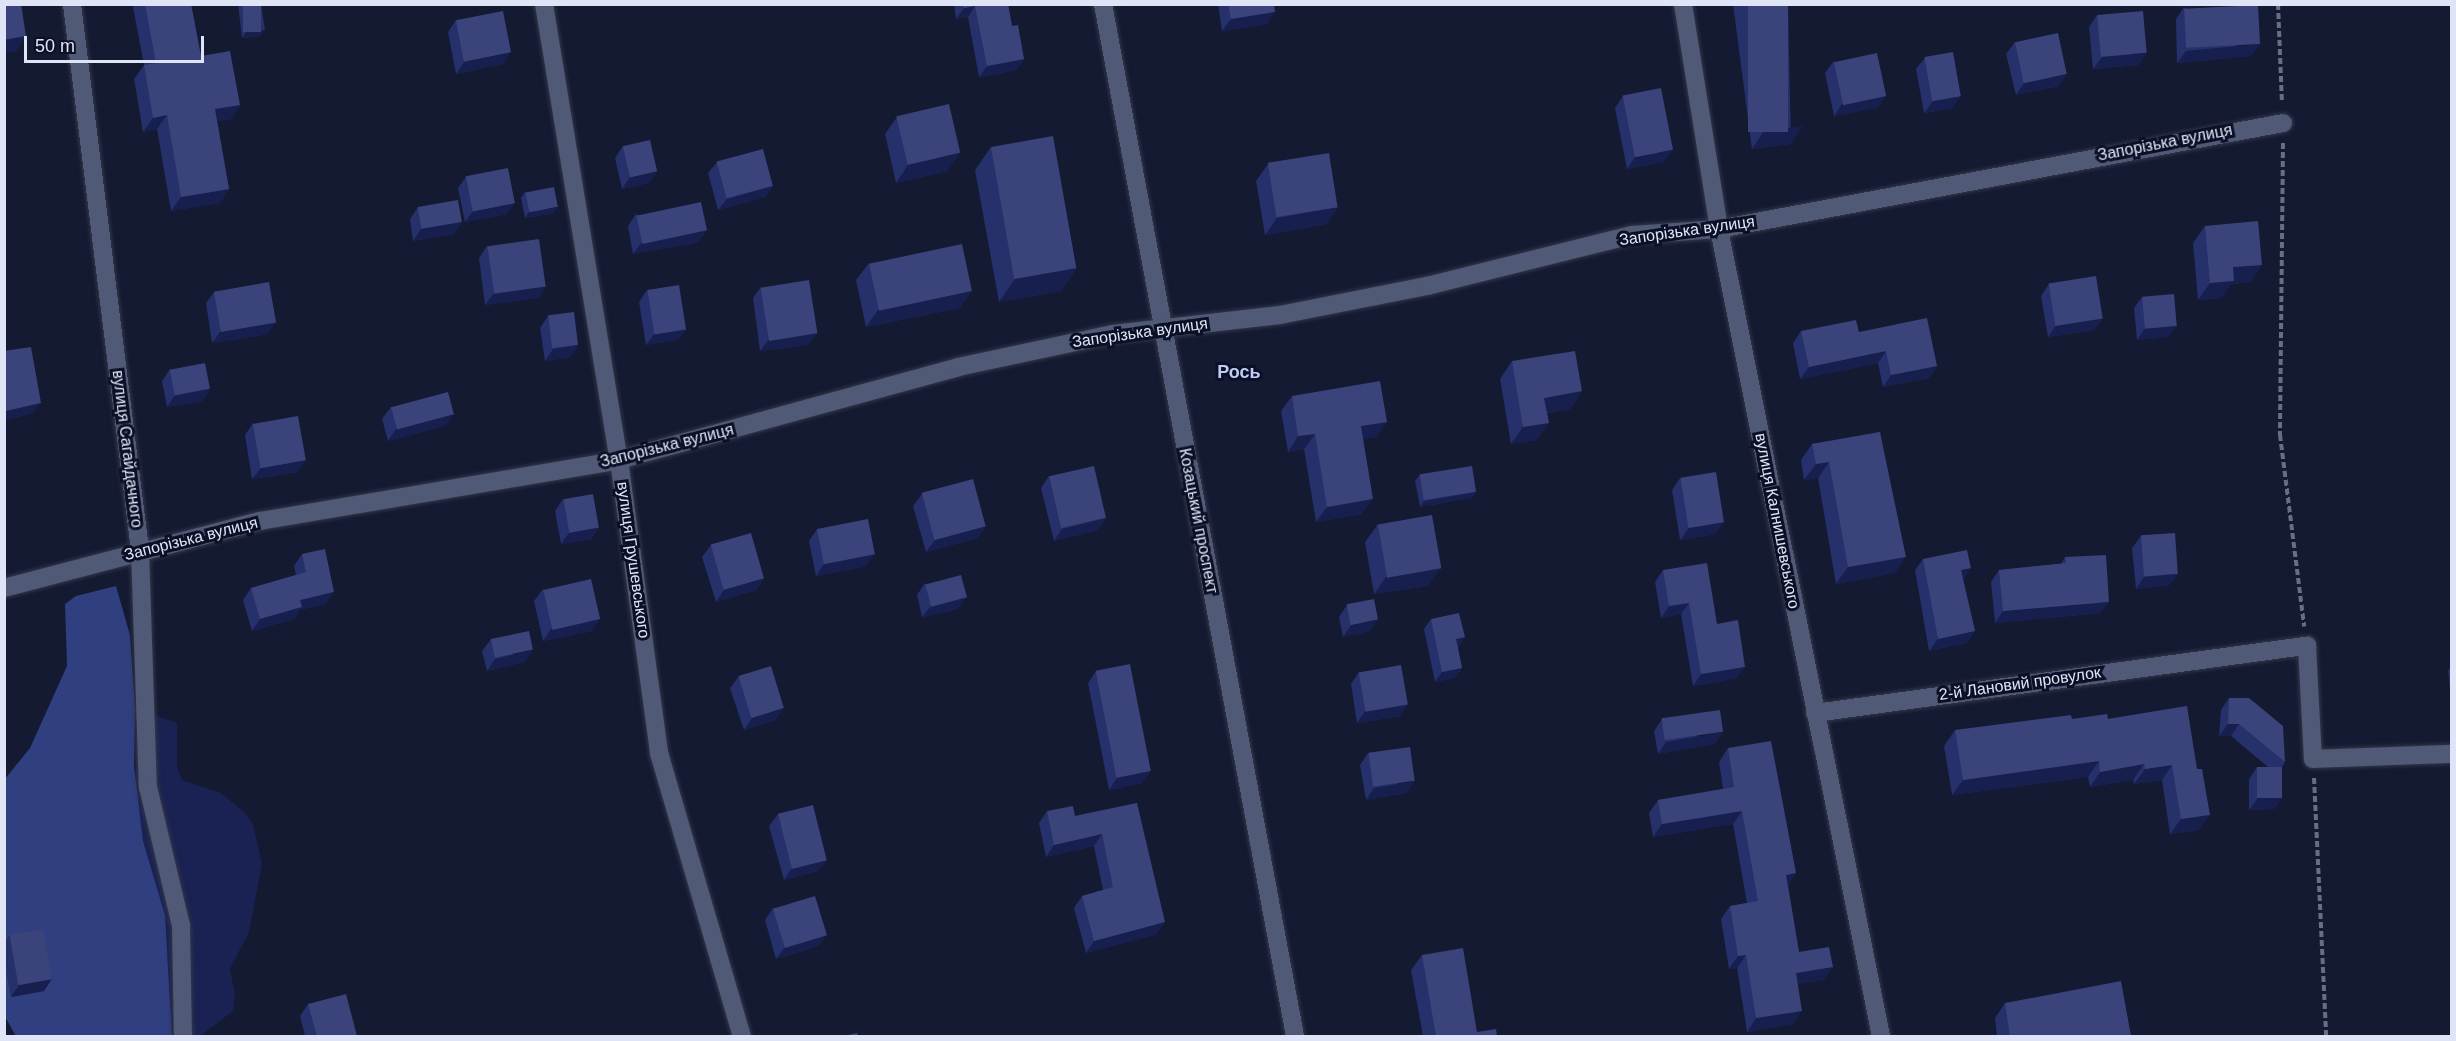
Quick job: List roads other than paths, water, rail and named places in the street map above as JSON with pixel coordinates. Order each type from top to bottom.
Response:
[{"type":"street","name":"вулиця Сагайдачного","points":[[72,4],[140,550],[148,787],[181,925],[183,1036]]},
{"type":"street","name":"вулиця Грушевського","points":[[543,4],[619,460],[659,753],[742,1036]]},
{"type":"street","name":"Козацький проспект","points":[[1103,4],[1161,328],[1294,1036]]},
{"type":"street","name":"вулиця Калнишевського","points":[[1683,4],[1719,229],[1881,1036]]},
{"type":"street","name":"Запорізька вулиця","points":[[4,588],[140,550],[321,509],[619,460],[958,368],[1113,334],[1280,315],[1427,286],[1632,235],[1719,229],[2283,123]]},
{"type":"street","name":"2-й Лановий провулок","points":[[1815,713],[2225,655],[2307,646],[2313,759],[2451,754]]},
{"type":"district","name":"Рось","points":[[1239,372]]}]
